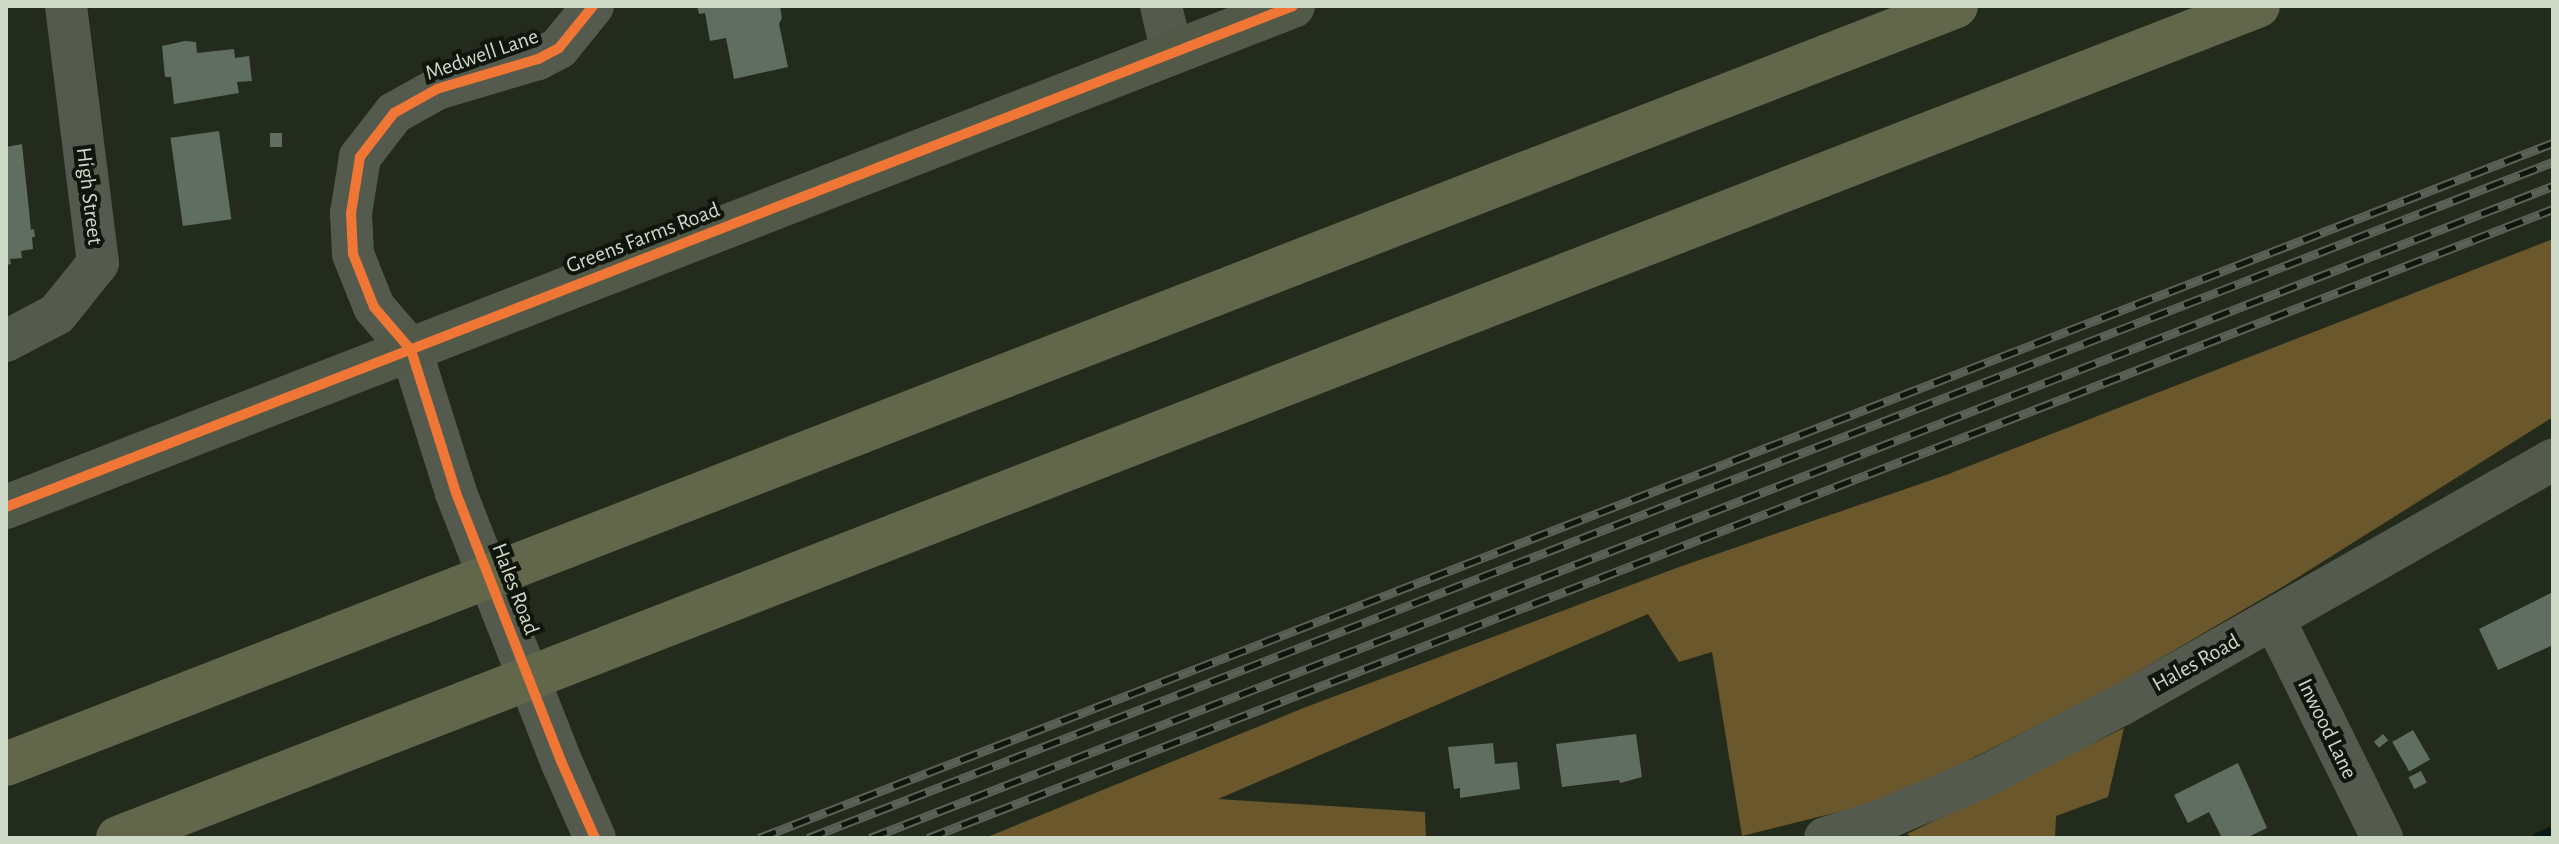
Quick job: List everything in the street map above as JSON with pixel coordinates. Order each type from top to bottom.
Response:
[{"type":"highway","points":[[6,764],[1956,6]]},
{"type":"highway","points":[[118,838],[2258,6]]},
{"type":"main road","name":"Greens Farms Road","points":[[6,507],[1293,6]]},
{"type":"street","name":"High Street","points":[[6,341],[57,314],[98,263],[66,6]]},
{"type":"street","name":"Medwell Lane","points":[[411,350],[374,307],[353,254],[351,213],[360,157],[394,113],[437,89],[538,59],[559,48],[593,6]]},
{"type":"street","points":[[1161,6],[1172,53]]},
{"type":"street","name":"Hales Road","points":[[411,350],[456,493],[561,761],[595,838]]},
{"type":"street","name":"Hales Road","points":[[1825,838],[1882,820],[1983,777],[2274,619],[2553,460]]},
{"type":"street","name":"Inwood Lane","points":[[2274,619],[2382,838]]},
{"type":"shaded area","points":[[2553,239],[2553,417],[2284,586],[2101,693],[1894,798],[1742,836],[1712,652],[1679,662],[1648,614],[1218,799],[1425,812],[1426,838],[985,838],[1306,707],[1679,567],[1946,475]]},
{"type":"shaded area","points":[[2124,728],[2108,797],[2056,816],[2055,838],[1913,838],[1907,834]]},
{"type":"building","points":[[697,6],[780,6],[782,18],[779,24],[788,67],[734,79],[726,38],[710,41],[705,13],[699,14]]},
{"type":"building","points":[[196,42],[197,53],[234,49],[235,58],[249,56],[252,81],[237,82],[239,93],[174,104],[171,77],[165,77],[162,46]]},
{"type":"building","points":[[219,131],[231,219],[183,226],[170,138]]},
{"type":"building","points":[[270,133],[282,133],[282,147],[270,147]]},
{"type":"building","points":[[22,144],[31,230],[34,229],[35,237],[32,237],[33,249],[21,251],[22,258],[10,259],[11,264],[6,265],[6,147]]},
{"type":"building","points":[[2553,592],[2553,645],[2498,670],[2479,629]]},
{"type":"building","points":[[2413,730],[2430,759],[2409,771],[2392,742]]},
{"type":"building","points":[[1636,734],[1642,777],[1620,783],[1619,780],[1562,787],[1556,744]]},
{"type":"building","points":[[2383,734],[2388,740],[2379,748],[2374,742]]},
{"type":"building","points":[[1493,743],[1495,764],[1517,762],[1520,789],[1460,798],[1460,788],[1454,789],[1448,747]]},
{"type":"building","points":[[2238,763],[2267,828],[2246,838],[2222,838],[2209,812],[2188,823],[2174,795]]},
{"type":"building","points":[[2421,771],[2427,783],[2414,789],[2409,777]]},
{"type":"waterway","points":[[2537,838],[2553,831]]},
{"type":"railway","points":[[759,838],[2553,143]]},
{"type":"railway","points":[[808,838],[2553,162]]},
{"type":"railway","points":[[870,838],[2553,186]]},
{"type":"railway","points":[[928,838],[2553,209]]},
{"type":"cycle path","points":[[593,6],[559,48],[538,59],[437,89],[394,113],[360,157],[351,213],[353,254],[374,307],[411,350],[456,493],[561,761],[595,838]]},
{"type":"cycle path","points":[[6,507],[1293,6]]}]
